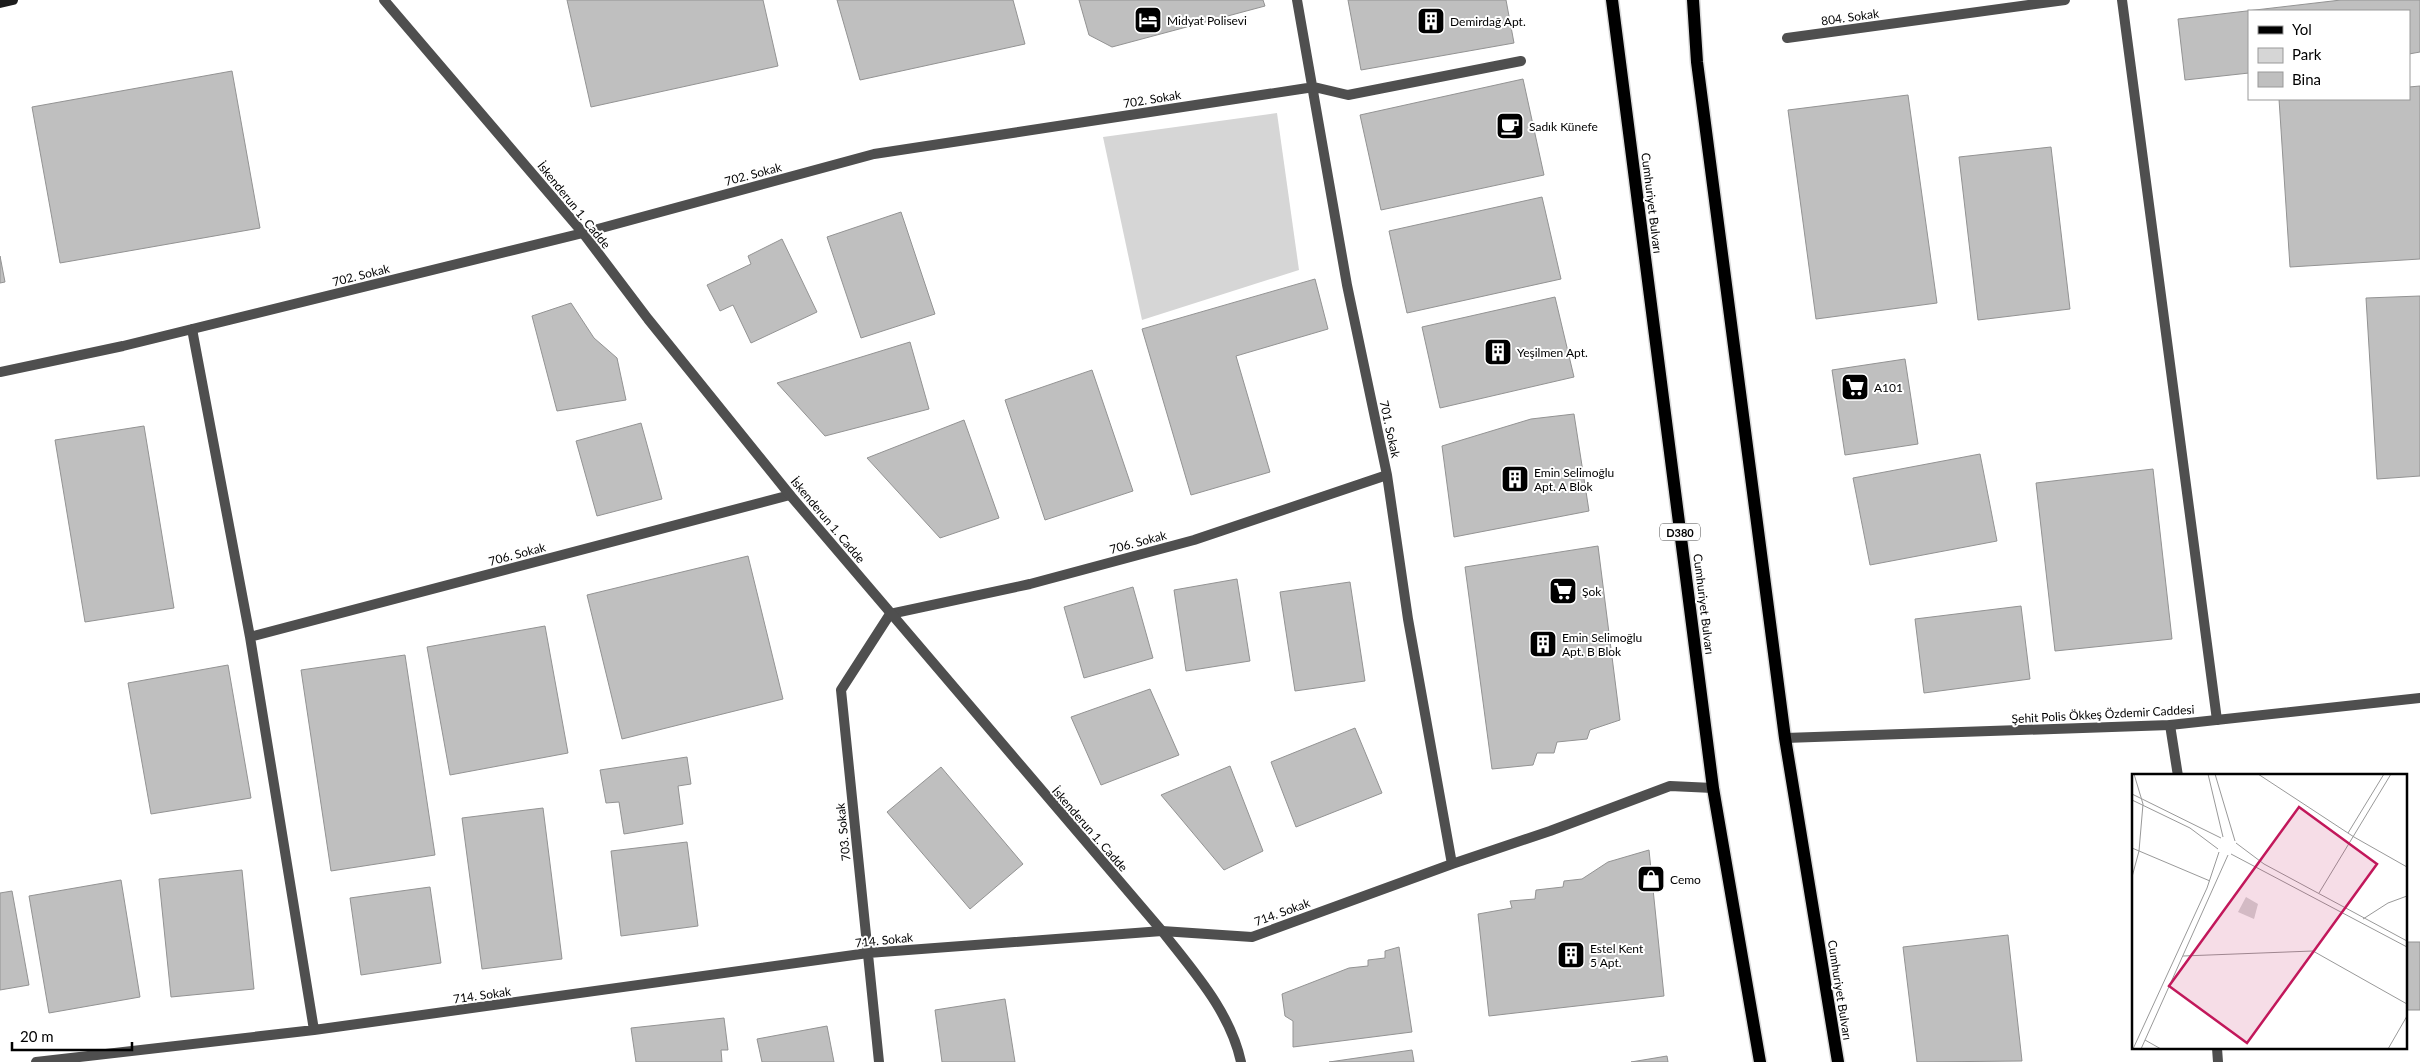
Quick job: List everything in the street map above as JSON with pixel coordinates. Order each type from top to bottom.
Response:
[{"type":"main road","points":[[0,3],[13,0]]},
{"type":"main road","name":"Cumhuriyet Bulvarı","points":[[1612,0],[1713,788],[1760,1062]]},
{"type":"main road","name":"Cumhuriyet Bulvarı","points":[[1693,0],[1697,62],[1785,738],[1838,1062]]},
{"type":"street","name":"İskenderun 1. Cadde","points":[[384,0],[583,234],[648,319],[790,495],[1162,931],[1214,999],[1238,1050],[1241,1062]]},
{"type":"street","name":"701. Sokak","points":[[1297,0],[1314,87],[1347,284],[1387,475],[1408,619],[1452,864]]},
{"type":"street","name":"804. Sokak","points":[[1787,38],[2065,0]]},
{"type":"street","points":[[2122,0],[2217,720]]},
{"type":"street","name":"702. Sokak","points":[[0,372],[192,330],[583,234],[874,154],[1314,87],[1348,95],[1521,61]]},
{"type":"street","points":[[192,330],[250,638],[314,1030]]},
{"type":"street","name":"706. Sokak","points":[[890,614],[1030,584],[1194,540],[1387,475]]},
{"type":"street","name":"706. Sokak","points":[[250,638],[790,495]]},
{"type":"street","name":"703. Sokak","points":[[879,1062],[841,690],[890,614]]},
{"type":"street","name":"Şehit Polis Ökkeş Özdemir Caddesi","points":[[1785,738],[2170,725],[2420,698]]},
{"type":"street","points":[[2170,725],[2178,774]]},
{"type":"street","name":"714. Sokak","points":[[36,1062],[314,1030],[868,954],[1162,931],[1252,936],[1550,831],[1670,786],[1713,788]]},
{"type":"green space","points":[[1277,113],[1299,270],[1142,320],[1103,137]]},
{"type":"building","points":[[567,0],[763,0],[778,66],[591,107]]},
{"type":"building","points":[[837,0],[1013,0],[1025,44],[860,80]]},
{"type":"building","name":"Midyat Polisevi","points":[[1079,0],[1263,0],[1265,6],[1112,47],[1089,35]]},
{"type":"building","name":"Demirdağ Apt.","points":[[1348,0],[1506,0],[1514,43],[1361,70]]},
{"type":"building","points":[[2341,0],[2420,0],[2420,52],[2410,54],[2410,10],[2255,10]]},
{"type":"building","points":[[2248,11],[2248,73],[2185,80],[2178,19]]},
{"type":"building","points":[[232,71],[260,228],[60,263],[32,107]]},
{"type":"building","points":[[1523,79],[1544,175],[1381,210],[1360,115]]},
{"type":"building","points":[[2420,86],[2420,259],[2290,267],[2279,100],[2410,100],[2410,87]]},
{"type":"building","points":[[1908,95],[1937,303],[1816,319],[1788,110]]},
{"type":"building","points":[[2051,147],[2070,309],[1978,320],[1959,157]]},
{"type":"building","points":[[1542,197],[1561,279],[1407,313],[1389,231]]},
{"type":"building","points":[[901,212],[935,314],[861,338],[827,237]]},
{"type":"building","points":[[782,239],[817,312],[751,343],[733,305],[720,311],[707,285],[751,264],[748,256]]},
{"type":"building","points":[[0,256],[5,282],[0,283]]},
{"type":"building","points":[[1315,279],[1328,329],[1236,356],[1270,472],[1191,495],[1142,329]]},
{"type":"building","points":[[2420,296],[2420,476],[2377,479],[2366,298]]},
{"type":"building","name":"Yeşilmen Apt.","points":[[1555,297],[1574,377],[1440,408],[1422,327]]},
{"type":"building","points":[[571,303],[594,338],[617,358],[626,400],[557,411],[532,316]]},
{"type":"building","points":[[910,342],[929,409],[825,436],[777,383]]},
{"type":"building","points":[[1905,359],[1918,444],[1845,455],[1832,370]]},
{"type":"building","points":[[1092,370],[1133,491],[1045,520],[1005,400]]},
{"type":"building","name":"Emin Selimoğlu Apt. A Blok","points":[[1574,414],[1589,511],[1454,537],[1442,446],[1531,419]]},
{"type":"building","points":[[964,420],[999,518],[940,538],[867,458]]},
{"type":"building","points":[[641,423],[662,499],[597,516],[576,441]]},
{"type":"building","points":[[144,426],[174,608],[85,622],[55,440]]},
{"type":"building","points":[[1980,454],[1997,541],[1870,565],[1853,478]]},
{"type":"building","points":[[2153,469],[2172,639],[2055,651],[2036,483]]},
{"type":"building","name":"Emin Selimoğlu Apt. B Blok","points":[[1598,546],[1620,720],[1590,730],[1587,739],[1557,742],[1554,753],[1537,753],[1533,765],[1492,769],[1465,567]]},
{"type":"building","points":[[748,556],[783,699],[622,739],[587,595]]},
{"type":"building","points":[[1237,579],[1250,661],[1186,671],[1174,590]]},
{"type":"building","points":[[1350,582],[1365,681],[1295,691],[1280,592]]},
{"type":"building","points":[[1133,587],[1153,658],[1084,678],[1064,607]]},
{"type":"building","points":[[2021,606],[2030,679],[1924,693],[1915,619]]},
{"type":"building","points":[[545,626],[568,753],[450,775],[427,647]]},
{"type":"building","points":[[405,655],[435,855],[331,871],[301,670]]},
{"type":"building","points":[[228,665],[251,798],[151,814],[128,683]]},
{"type":"building","points":[[1150,689],[1179,755],[1101,785],[1071,717]]},
{"type":"building","points":[[1355,728],[1382,793],[1296,827],[1271,762]]},
{"type":"building","points":[[687,757],[691,784],[678,786],[683,824],[624,834],[619,802],[606,803],[600,770]]},
{"type":"building","points":[[1230,766],[1263,851],[1224,870],[1161,795]]},
{"type":"building","points":[[941,767],[1023,864],[970,909],[887,812]]},
{"type":"building","points":[[543,808],[562,959],[482,969],[462,818]]},
{"type":"building","points":[[687,842],[698,926],[621,936],[611,851]]},
{"type":"building","name":"Estel Kent 5 Apt.","points":[[1649,850],[1664,996],[1489,1016],[1478,914],[1512,908],[1510,901],[1535,899],[1536,890],[1563,887],[1564,881],[1582,879],[1608,862]]},
{"type":"building","points":[[242,870],[254,989],[171,997],[159,879]]},
{"type":"building","points":[[121,880],[140,997],[49,1013],[29,896]]},
{"type":"building","points":[[430,887],[441,963],[361,975],[350,898]]},
{"type":"building","points":[[12,891],[29,985],[0,990],[0,893]]},
{"type":"building","points":[[2008,935],[2022,1061],[1917,1062],[1903,947]]},
{"type":"building","points":[[2408,942],[2420,942],[2420,1010],[2408,1010]]},
{"type":"building","points":[[1399,947],[1412,1032],[1293,1047],[1293,1021],[1285,1016],[1282,994],[1349,968],[1368,966],[1368,960],[1385,958],[1385,951]]},
{"type":"building","points":[[1005,999],[1015,1062],[942,1062],[935,1010]]},
{"type":"building","points":[[724,1018],[728,1050],[721,1050],[722,1062],[636,1062],[631,1028]]},
{"type":"building","points":[[827,1026],[834,1062],[762,1062],[757,1039]]},
{"type":"building","points":[[1412,1050],[1414,1062],[1329,1062]]},
{"type":"building","points":[[1667,1056],[1668,1062],[1631,1062]]},
{"type":"place","name":"Midyat Polisevi","points":[[1148,20]]},
{"type":"place","name":"Demirdağ Apt.","points":[[1431,21]]},
{"type":"place","name":"Sadık Künefe","points":[[1510,126]]},
{"type":"place","name":"Yeşilmen Apt.","points":[[1498,352]]},
{"type":"place","name":"A101","points":[[1855,387]]},
{"type":"place","name":"Emin Selimoğlu Apt. A Blok","points":[[1515,479]]},
{"type":"place","name":"Şok","points":[[1563,591]]},
{"type":"place","name":"Emin Selimoğlu Apt. B Blok","points":[[1543,644]]},
{"type":"place","name":"Cemo","points":[[1651,879]]},
{"type":"place","name":"Estel Kent 5 Apt.","points":[[1571,955]]}]
